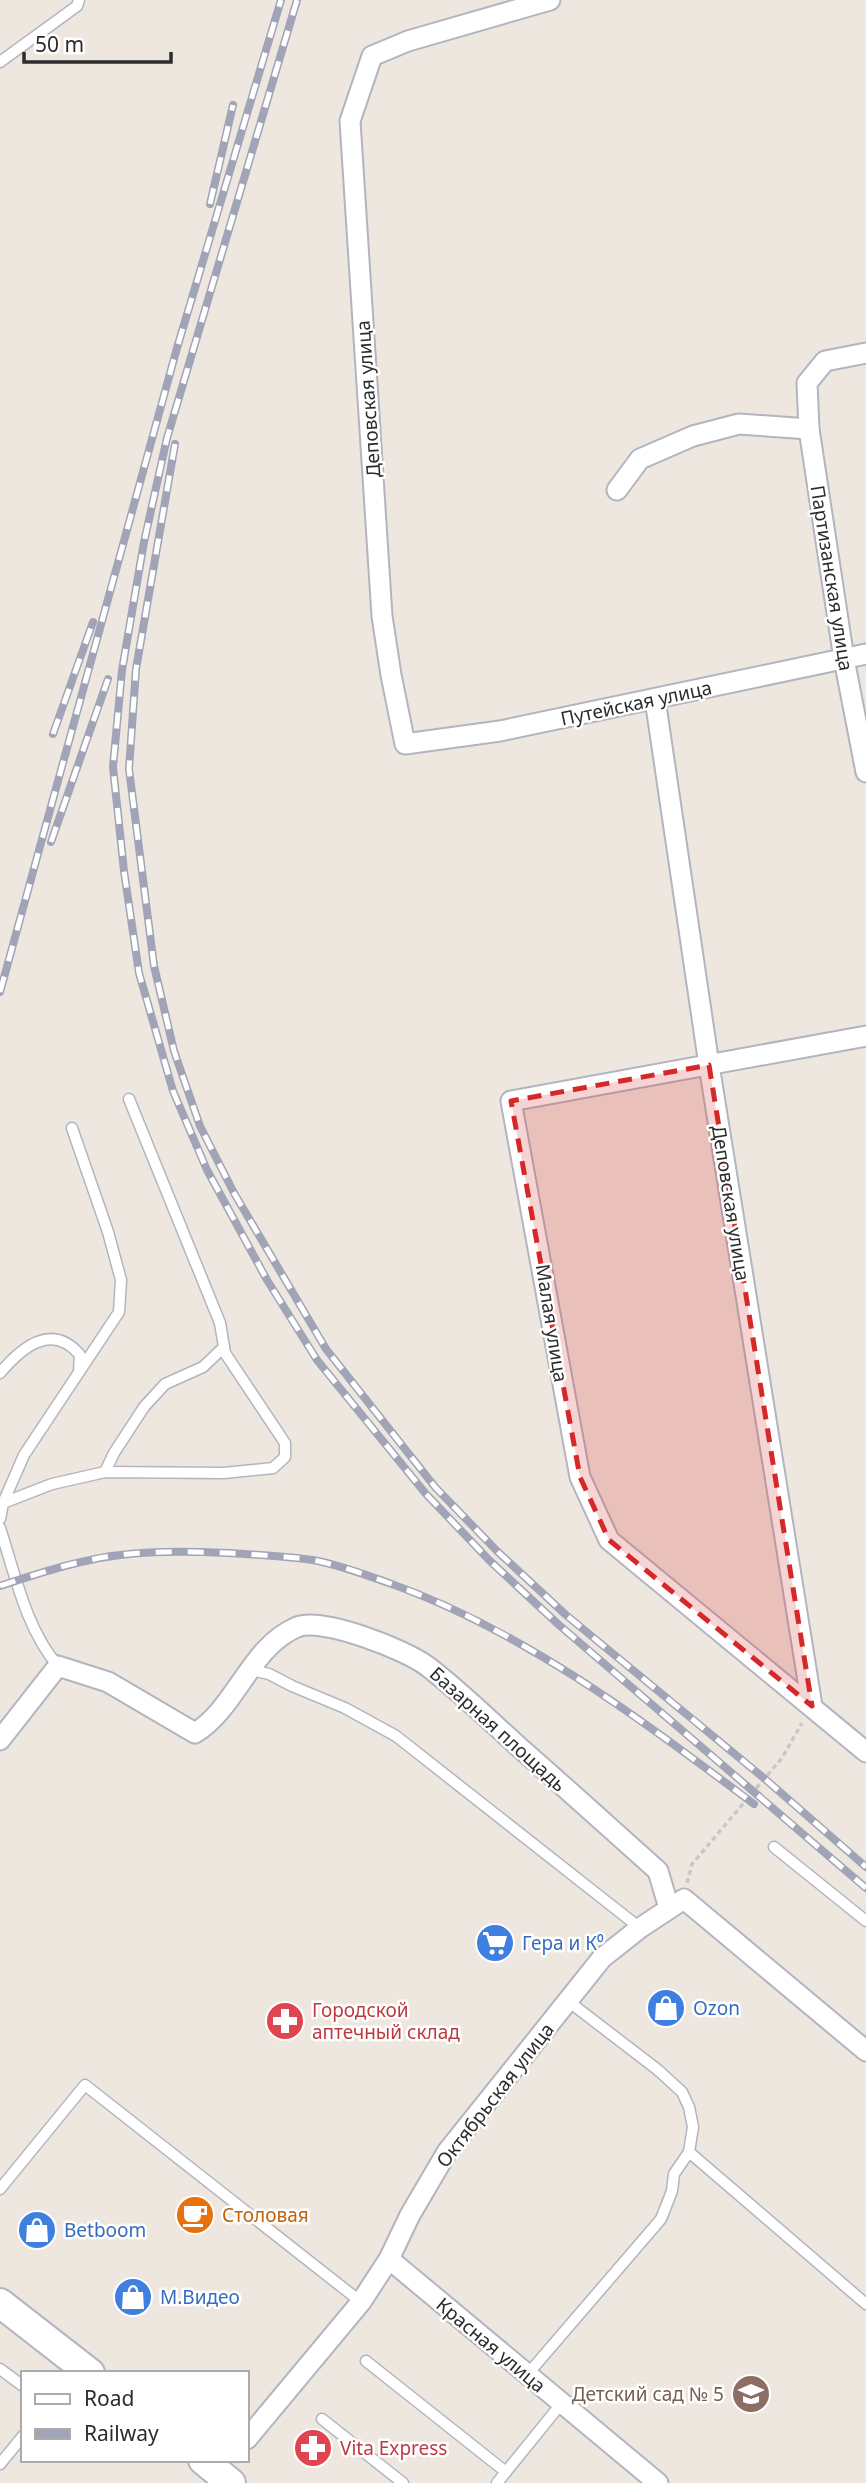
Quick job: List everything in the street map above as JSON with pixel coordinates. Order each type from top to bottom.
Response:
[{"type":"street","name":"Деповская улица","points":[[405,744],[382,616],[350,121],[372,56],[408,41],[550,0]]},
{"type":"street","name":"Партизанская улица","points":[[866,353],[825,361],[807,383],[809,429],[844,659],[866,772]]},
{"type":"street","points":[[617,490],[640,459],[693,436],[739,424],[809,429]]},
{"type":"street","name":"Путейская улица","points":[[405,744],[500,732],[866,654]]},
{"type":"street","name":"Деповская улица","points":[[655,699],[709,1065],[812,1706]]},
{"type":"street","points":[[709,1065],[866,1036]]},
{"type":"street","name":"Малая улица","points":[[709,1065],[511,1101],[580,1477],[609,1540],[812,1706]]},
{"type":"street","name":"Базарная площадь","points":[[58,1666],[108,1682],[195,1733],[211,1723],[269,1648],[287,1632],[301,1626],[338,1628],[367,1638],[425,1664],[658,1871],[669,1908]]},
{"type":"street","points":[[0,1740],[58,1666]]},
{"type":"street","points":[[812,1706],[866,1752]]},
{"type":"street","points":[[669,1908],[684,1899],[866,2051]]},
{"type":"street","name":"Октябрьская улица","points":[[248,2438],[361,2302],[389,2259],[447,2152],[602,1958],[669,1908]]},
{"type":"street","name":"Красная улица","points":[[389,2259],[658,2483]]},
{"type":"street","points":[[5,2308],[82,2370]]},
{"type":"lane","points":[[0,62],[77,6],[79,0]]},
{"type":"lane","points":[[3,1503],[52,1484],[105,1472],[224,1473],[273,1468],[285,1457],[285,1443],[225,1353],[220,1323],[129,1099]]},
{"type":"lane","points":[[0,1519],[3,1503],[24,1455],[119,1312],[121,1280],[72,1128]]},
{"type":"lane","points":[[0,1373],[15,1356],[35,1343],[48,1339],[63,1341],[80,1355],[78,1375]]},
{"type":"lane","points":[[105,1472],[144,1407],[165,1384],[203,1367],[224,1347]]},
{"type":"lane","points":[[0,1528],[31,1620],[44,1650],[58,1666]]},
{"type":"lane","points":[[251,1670],[269,1674],[345,1708],[396,1736],[640,1928]]},
{"type":"lane","points":[[774,1847],[866,1921]]},
{"type":"lane","points":[[527,2375],[661,2219],[673,2191],[674,2174],[689,2152],[693,2127],[690,2107],[682,2092],[658,2070],[568,2001]]},
{"type":"lane","points":[[0,2189],[85,2085],[361,2302]]},
{"type":"lane","points":[[689,2152],[866,2304]]},
{"type":"lane","points":[[366,2361],[506,2472]]},
{"type":"lane","points":[[0,2368],[21,2384]]},
{"type":"lane","points":[[497,2483],[561,2404]]},
{"type":"lane","points":[[322,2419],[403,2483]]},
{"type":"lane","points":[[0,2464],[21,2438]]},
{"type":"path","points":[[692,1864],[782,1758],[812,1706]]},
{"type":"highlighted area","points":[[709,1065],[812,1706],[609,1540],[580,1477],[511,1101]]},
{"type":"railway","points":[[0,992],[177,348],[281,0]]},
{"type":"railway","points":[[297,0],[167,438],[144,542],[122,670],[113,767],[124,871],[139,973],[173,1091],[207,1170],[267,1280],[317,1360],[426,1494],[490,1561],[559,1625],[866,1888]]},
{"type":"railway","points":[[210,204],[233,105]]},
{"type":"railway","points":[[175,444],[136,669],[129,769],[154,966],[174,1051],[200,1126],[234,1193],[326,1349],[435,1487],[498,1552],[566,1615],[765,1779],[866,1867]]},
{"type":"railway","points":[[53,734],[93,622]]},
{"type":"railway","points":[[51,842],[108,679]]},
{"type":"railway","points":[[0,1586],[71,1564],[136,1553],[229,1553],[296,1558],[336,1565],[439,1603],[534,1652],[624,1709],[754,1804]]},
{"type":"place","name":"Гера и К⁰","points":[[495,1943]]},
{"type":"place","name":"Ozon","points":[[666,2008]]},
{"type":"place","name":"Городской аптечный склад","points":[[285,2021]]},
{"type":"place","name":"Столовая","points":[[195,2215]]},
{"type":"place","name":"Betboom","points":[[37,2230]]},
{"type":"place","name":"М.Видео","points":[[133,2297]]},
{"type":"place","name":"Детский сад № 5","points":[[751,2394]]},
{"type":"place","name":"Vita Express","points":[[313,2448]]}]
